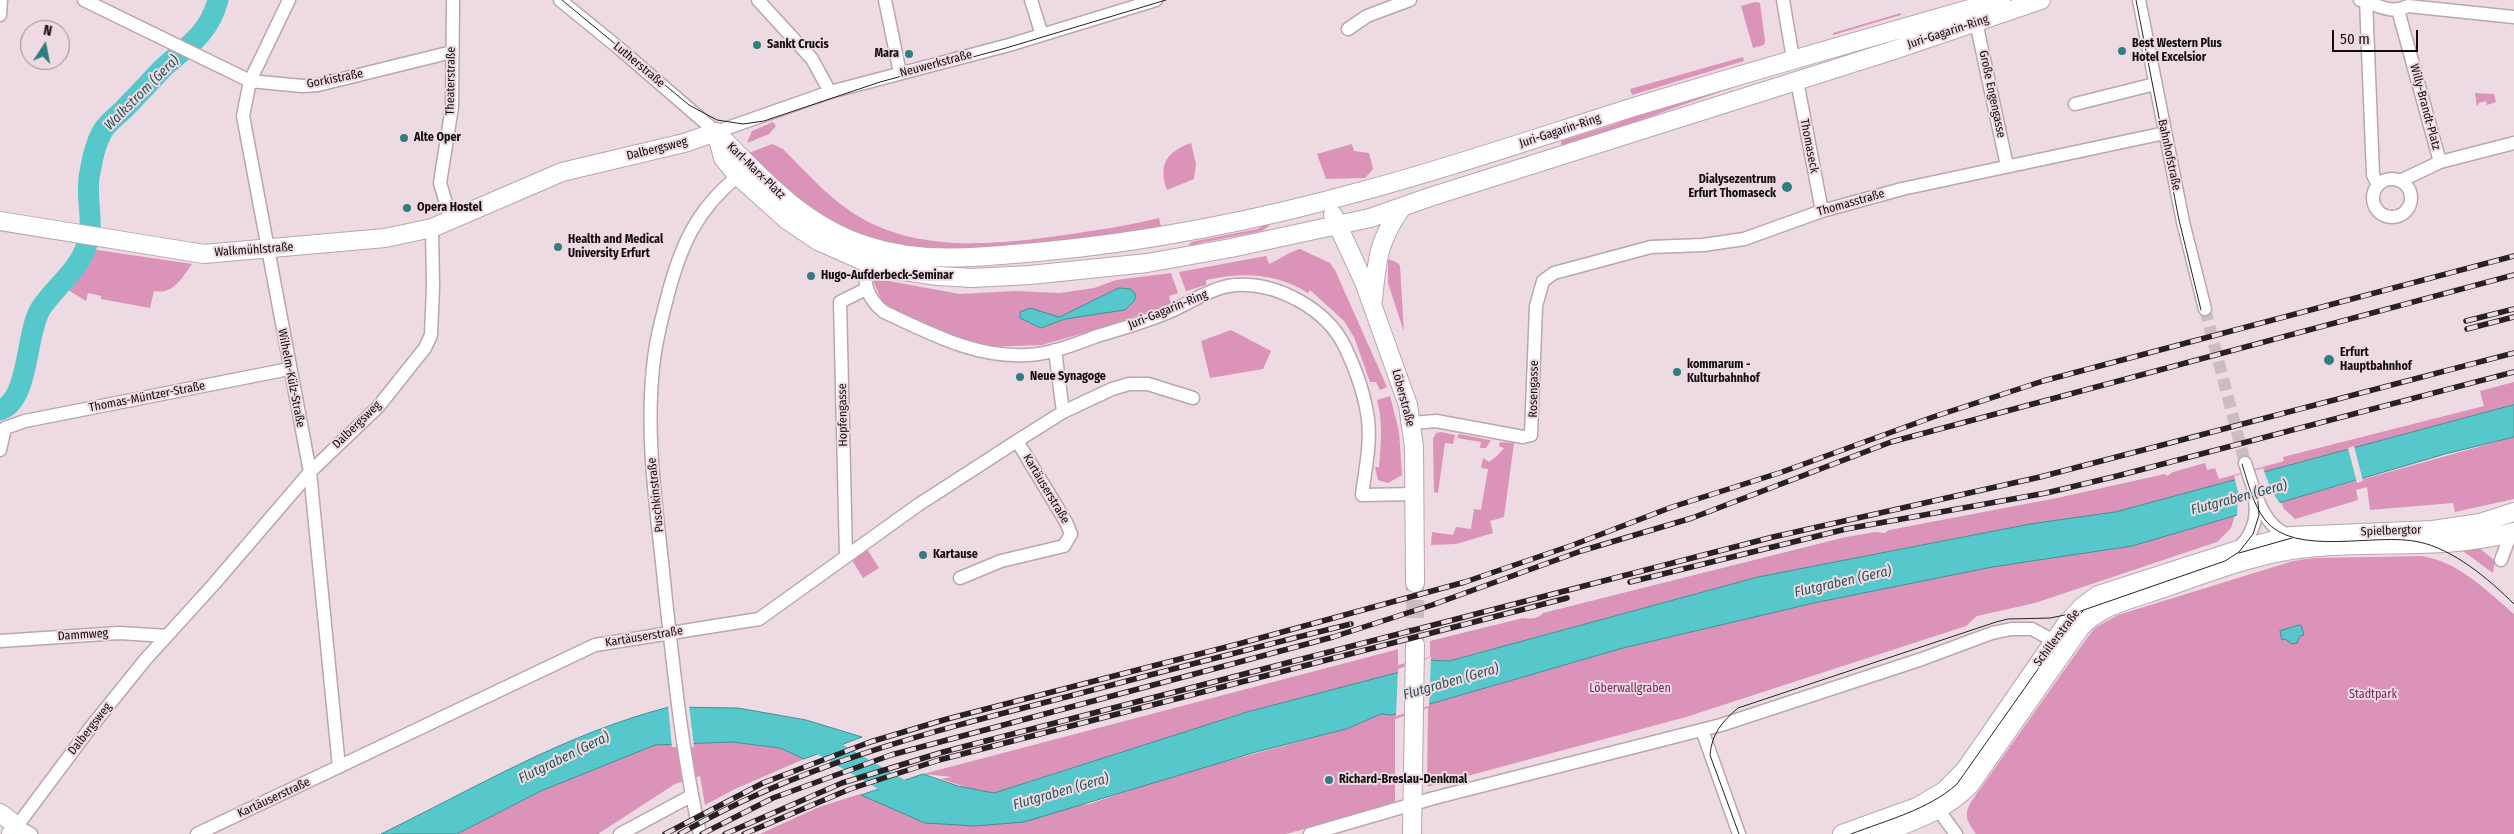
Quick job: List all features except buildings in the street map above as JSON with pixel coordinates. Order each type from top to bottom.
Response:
[{"type":"street","points":[[0,15],[1,0]]},
{"type":"street","name":"Gorkistraße","points":[[84,0],[250,81],[318,85],[452,52]]},
{"type":"street","name":"Wilhelm-Külz-Straße","points":[[289,0],[250,81],[243,116],[289,369],[310,472],[340,767]]},
{"type":"street","name":"Theaterstraße","points":[[451,220],[440,184],[452,107],[453,0]]},
{"type":"street","name":"Lutherstraße","points":[[560,0],[628,55],[716,132]]},
{"type":"street","points":[[758,0],[812,59],[830,92]]},
{"type":"street","points":[[886,0],[900,73]]},
{"type":"street","points":[[1031,0],[1042,35]]},
{"type":"street","name":"Neuwerkstraße","points":[[716,132],[830,92],[1042,35],[1156,0]]},
{"type":"street","points":[[1348,29],[1367,16],[1410,0]]},
{"type":"street","points":[[1783,0],[1797,81]]},
{"type":"street","name":"Juri-Gagarin-Ring","points":[[837,242],[930,258],[971,258],[1072,249],[1213,226],[1326,201],[1793,59],[2001,0]]},
{"type":"street","name":"Juri-Gagarin-Ring","points":[[837,242],[866,262],[911,273],[972,278],[1074,271],[1194,255],[1370,218],[1402,206],[1797,81],[2041,0]]},
{"type":"street","name":"Bahnhofstraße","points":[[2139,0],[2165,134],[2205,309]]},
{"type":"street","points":[[2364,0],[2379,8],[2398,10],[2408,6],[2514,17]]},
{"type":"street","points":[[2364,0],[2373,175],[2378,185]]},
{"type":"street","name":"Willy-Brandt-Platz","points":[[2398,10],[2440,162],[2400,181]]},
{"type":"street","name":"Große Engengasse","points":[[1976,22],[2007,166]]},
{"type":"street","name":"Thomaseck","points":[[1797,81],[1822,211]]},
{"type":"street","points":[[2075,104],[2155,84]]},
{"type":"street","points":[[1559,131],[1555,147],[1560,156]]},
{"type":"street","name":"Karl-Marx-Platz","points":[[716,132],[723,158],[738,176],[787,220],[818,241],[837,242]]},
{"type":"street","name":"Karl-Marx-Platz","points":[[716,132],[776,193],[815,221],[837,242]]},
{"type":"street","name":"Dalbergsweg","points":[[20,831],[91,727],[145,660],[248,546],[310,472],[378,407],[429,342],[433,287],[432,228],[562,172],[684,143],[716,132]]},
{"type":"street","name":"Thomasstraße","points":[[1543,281],[1554,273],[1651,247],[1703,245],[1744,239],[1822,211],[1902,189],[2165,134]]},
{"type":"street","points":[[2440,162],[2514,143]]},
{"type":"street","name":"Puschkinstraße","points":[[700,834],[691,796],[684,751],[670,634],[650,430],[653,367],[671,284],[688,239],[703,210],[738,176]]},
{"type":"street","points":[[2385,180],[2400,181],[2410,191],[2411,201],[2406,210],[2400,215],[2392,217],[2380,213],[2375,208],[2373,200],[2374,192],[2378,185],[2385,180]]},
{"type":"street","points":[[1326,201],[1338,225]]},
{"type":"street","points":[[1372,303],[1379,248],[1387,228],[1402,206]]},
{"type":"street","name":"Walkmühlstraße","points":[[0,221],[204,254],[267,250],[386,238],[432,228]]},
{"type":"street","name":"Löberstraße","points":[[1338,225],[1372,303],[1402,385],[1412,423],[1416,494],[1415,583]]},
{"type":"street","points":[[1194,255],[1184,252],[1181,246],[1184,240],[1213,226]]},
{"type":"street","points":[[866,262],[866,289]]},
{"type":"street","name":"Rosengasse","points":[[1412,423],[1436,421],[1523,437],[1532,435],[1536,306],[1543,281]]},
{"type":"street","name":"Juri-Gagarin-Ring","points":[[866,289],[872,303],[884,312],[967,348],[1008,355],[1030,355],[1055,350],[1158,316],[1207,293],[1235,285],[1268,288],[1298,300],[1324,319],[1345,346],[1358,382],[1368,419],[1368,439],[1362,495],[1416,494]]},
{"type":"street","name":"Hopfengasse","points":[[846,556],[840,302],[866,289]]},
{"type":"street","points":[[1055,350],[1063,412]]},
{"type":"street","name":"Thomas-Müntzer-Straße","points":[[0,450],[3,425],[289,369]]},
{"type":"street","name":"Kartäuserstraße","points":[[197,834],[595,645],[759,619],[846,556],[1017,440],[1063,412],[1112,389],[1129,384],[1148,384],[1193,398]]},
{"type":"street","name":"Kartäuserstraße","points":[[960,578],[1001,561],[1056,549],[1069,540],[1071,534],[1066,522],[1017,440]]},
{"type":"street","points":[[2245,463],[2260,515],[2282,532],[2324,547]]},
{"type":"street","name":"Spielbergtor","points":[[2268,549],[2292,536],[2440,529],[2480,523],[2514,512]]},
{"type":"street","points":[[2213,571],[2251,533],[2260,515]]},
{"type":"street","points":[[2501,560],[2508,541],[2514,533]]},
{"type":"street","name":"Spielbergtor","points":[[2268,549],[2463,542],[2483,540],[2514,533]]},
{"type":"street","name":"Schillerstraße","points":[[1935,805],[1944,791],[1965,770],[2079,609],[2098,595],[2236,550],[2268,549]]},
{"type":"street","name":"Schillerstraße","points":[[1880,834],[1969,786],[2073,637],[2088,619],[2106,608],[2213,571],[2268,549]]},
{"type":"street","points":[[1310,834],[1412,806],[1434,798],[1702,730],[1922,659],[1992,633],[2011,629],[2032,630],[2054,642]]},
{"type":"street","name":"Dammweg","points":[[0,640],[119,633],[167,636]]},
{"type":"street","points":[[1412,834],[1412,714],[1415,653]]},
{"type":"street","points":[[1702,730],[1740,834]]},
{"type":"street","points":[[620,834],[691,796]]},
{"type":"street","points":[[1935,805],[1956,834]]},
{"type":"street","name":"Schillerstraße","points":[[1842,834],[1917,807],[1935,805]]},
{"type":"street","points":[[0,813],[20,831]]},
{"type":"green space","points":[[1755,2],[1760,3],[1765,41],[1764,45],[1753,48],[1741,6]]},
{"type":"green space","points":[[1901,13],[1901,15],[1833,35],[1833,33]]},
{"type":"green space","points":[[1743,57],[1744,61],[1632,95],[1630,89]]},
{"type":"green space","points":[[1749,77],[1751,82],[1561,147],[1561,141],[1618,123],[1646,110]]},
{"type":"green space","points":[[2475,93],[2494,94],[2496,102],[2487,105],[2486,101],[2479,103],[2477,107]]},
{"type":"green space","points":[[773,122],[776,126],[769,134],[747,143],[752,131]]},
{"type":"green space","points":[[1191,143],[1196,164],[1194,179],[1167,190],[1163,173],[1166,160],[1175,151]]},
{"type":"green space","points":[[772,144],[783,149],[823,189],[850,211],[874,225],[900,234],[927,240],[954,243],[1010,242],[1101,230],[1159,218],[1161,226],[1109,237],[958,252],[925,251],[863,237],[808,209],[784,190],[749,153]]},
{"type":"green space","points":[[1352,144],[1354,151],[1369,153],[1373,169],[1365,178],[1326,179],[1317,154]]},
{"type":"green space","points":[[1270,222],[1269,226],[1262,231],[1200,243],[1187,248],[1191,242],[1257,229]]},
{"type":"green space","points":[[91,249],[192,264],[181,280],[172,288],[161,292],[154,291],[150,308],[101,299],[101,296],[88,293],[86,301],[65,288],[85,263]]},
{"type":"green space","points":[[1300,249],[1330,263],[1335,270],[1387,387],[1380,390],[1376,382],[1370,382],[1354,337],[1344,321],[1310,290],[1308,293],[1284,281],[1246,275],[1206,280],[1206,285],[1186,291],[1179,272],[1266,256],[1269,264]]},
{"type":"green space","points":[[1388,259],[1398,263],[1400,266],[1404,332],[1388,283]]},
{"type":"green space","points":[[1171,273],[1178,293],[1169,296],[1171,304],[1042,345],[987,347],[954,337],[918,322],[882,302],[872,278],[960,294],[1015,291],[1060,293],[1094,288],[1116,280]]},
{"type":"green space","points":[[1231,330],[1271,351],[1263,369],[1210,378],[1201,341]]},
{"type":"green space","points":[[2514,382],[2514,405],[2115,512],[2030,524],[1758,577],[1448,661],[1429,660],[1396,673],[1247,712],[994,793],[975,790],[941,779],[952,777],[923,774],[1398,649],[1398,665],[1430,657],[1430,641],[1523,618],[1534,618],[1543,613],[1846,537],[1875,532],[1885,533],[1889,530],[2057,498],[2165,474],[2167,476],[2173,472],[2205,463],[2207,470],[2215,468],[2219,479],[2284,461],[2283,457],[2484,406],[2480,391]]},
{"type":"green space","points":[[1390,396],[1399,431],[1402,475],[1388,483],[1378,480],[1375,467],[1379,467],[1381,441],[1381,425],[1377,400]]},
{"type":"green space","points":[[1441,432],[1455,435],[1453,444],[1445,443],[1438,493],[1434,492],[1433,439],[1436,433]]},
{"type":"green space","points":[[1459,434],[1491,440],[1486,448],[1480,448],[1481,442],[1457,438]]},
{"type":"green space","points":[[2514,437],[2514,499],[2455,512],[2453,503],[2370,510],[2367,487],[2356,490],[2358,500],[2295,519],[2284,509],[2281,502]]},
{"type":"green space","points":[[1500,442],[1514,443],[1504,517],[1490,521],[1493,533],[1456,544],[1431,545],[1432,532],[1453,535],[1456,527],[1471,529],[1474,509],[1481,510],[1488,469],[1481,468],[1483,458],[1489,462],[1497,456],[1504,448],[1499,446]]},
{"type":"green space","name":"Löberwallgraben","points":[[2235,515],[2231,528],[2217,542],[2035,603],[1977,616],[1966,626],[1686,717],[1430,786],[1427,786],[1428,708],[1395,719],[1395,804],[1286,834],[760,834],[819,807],[860,794],[925,823],[1090,804],[1165,778],[1346,729],[1381,714],[1392,715],[1623,648],[1814,603],[1992,567],[2132,546]]},
{"type":"green space","points":[[2478,547],[2495,561],[2493,573],[2460,549]]},
{"type":"green space","points":[[867,549],[879,568],[863,578],[852,560]]},
{"type":"green space","name":"Stadtpark","points":[[2421,556],[2434,559],[2459,570],[2482,586],[2514,614],[2514,834],[1976,834],[1970,825],[1967,813],[1973,799],[2095,628],[2118,615],[2293,561],[2313,558]]},
{"type":"green space","points":[[732,742],[780,748],[804,759],[735,789],[705,805],[700,776],[675,784],[598,834],[457,834],[541,791],[655,745]]},
{"type":"water","points":[[1119,288],[1131,289],[1135,294],[1135,300],[1125,310],[1065,319],[1041,328],[1020,318],[1020,312],[1030,308],[1059,317]]},
{"type":"water","points":[[2514,405],[2514,437],[2445,454],[2132,546],[1992,567],[1814,603],[1623,648],[1392,715],[1381,714],[1346,729],[1256,752],[1024,822],[975,826],[925,823],[861,795],[923,774],[958,786],[994,793],[1247,712],[1396,673],[1429,660],[1449,661],[1758,577],[2030,524],[2115,512]]},
{"type":"water","points":[[2301,625],[2304,635],[2300,636],[2297,643],[2292,644],[2285,639],[2282,640],[2280,631]]},
{"type":"water","points":[[669,707],[738,708],[806,720],[862,737],[804,759],[780,748],[732,742],[655,745],[541,791],[457,834],[381,834],[558,746],[631,718]]},
{"type":"pier","points":[[2354,446],[2363,481],[2357,483],[2348,448]]},
{"type":"pier","points":[[2263,468],[2271,490],[2281,505],[2237,517],[2238,492],[2234,476]]},
{"type":"pier","points":[[1431,657],[1429,706],[1396,716],[1398,669]]},
{"type":"pier","points":[[668,705],[689,705],[694,747],[672,747]]},
{"type":"waterway","name":"Walkstrom (Gera)","points":[[0,410],[10,404],[17,393],[26,365],[32,333],[41,308],[77,264],[86,247],[90,228],[89,181],[94,152],[102,132],[162,69],[196,39],[209,23],[218,0]]},
{"type":"waterway","name":"Flutgraben (Gera)","points":[[803,737],[810,738],[917,799]]},
{"type":"tunnel","points":[[2205,309],[2245,463]]},
{"type":"tunnel","points":[[1415,583],[1415,645]]},
{"type":"tram line","points":[[562,0],[689,105],[717,120],[743,124],[764,121],[880,82],[1006,48],[1166,0]]},
{"type":"tram line","points":[[2136,0],[2179,220],[2201,310]]},
{"type":"tram line","points":[[2242,464],[2257,507],[2265,520],[2278,531],[2296,538],[2316,541],[2401,540],[2432,546],[2445,551],[2470,566],[2514,604]]},
{"type":"tram line","points":[[1739,834],[1710,755],[1713,740],[1719,728],[1738,708],[1996,622],[2008,619],[2050,618],[2075,613],[2225,561],[2239,552],[2253,534],[2259,515],[2257,490]]},
{"type":"tram line","points":[[2239,553],[2292,538]]},
{"type":"tram line","points":[[1851,834],[1920,808],[1946,793],[1957,784],[2067,628],[2083,611]]},
{"type":"railway","points":[[665,834],[763,783],[870,742],[947,719],[1242,643],[1465,582],[1573,545],[1672,507],[1782,472],[1933,417],[2043,381],[2514,256]]},
{"type":"railway","points":[[702,834],[773,798],[891,755],[1333,637],[1432,605],[1581,551],[1692,518],[1891,442],[2514,275]]},
{"type":"railway","points":[[2466,321],[2514,309]]},
{"type":"railway","points":[[2467,329],[2514,317]]},
{"type":"railway","points":[[725,834],[842,783],[943,752],[1773,537],[2040,477],[2514,353]]},
{"type":"railway","points":[[1630,582],[1846,529],[2046,493],[2514,372]]},
{"type":"railway","points":[[744,834],[850,789],[939,760],[1567,598]]},
{"type":"railway","points":[[680,834],[726,809],[772,788],[868,752],[966,723],[1351,624]]},
{"type":"place","name":"Sankt Crucis","points":[[757,45]]},
{"type":"place","name":"Best Western Plus Hotel Excelsior","points":[[2122,51]]},
{"type":"place","name":"Mara","points":[[909,54]]},
{"type":"place","name":"Alte Oper","points":[[404,138]]},
{"type":"place","name":"Dialysezentrum Erfurt Thomaseck","points":[[1787,187]]},
{"type":"place","name":"Opera Hostel","points":[[407,208]]},
{"type":"place","name":"Health and Medical University Erfurt","points":[[558,247]]},
{"type":"place","name":"Hugo-Aufderbeck-Seminar","points":[[811,276]]},
{"type":"place","name":"Erfurt Hauptbahnhof","points":[[2329,360]]},
{"type":"place","name":"kommarum - Kulturbahnhof","points":[[1677,372]]},
{"type":"place","name":"Neue Synagoge","points":[[1020,377]]},
{"type":"place","name":"Kartause","points":[[923,555]]},
{"type":"place","name":"Richard-Breslau-Denkmal","points":[[1329,780]]}]
